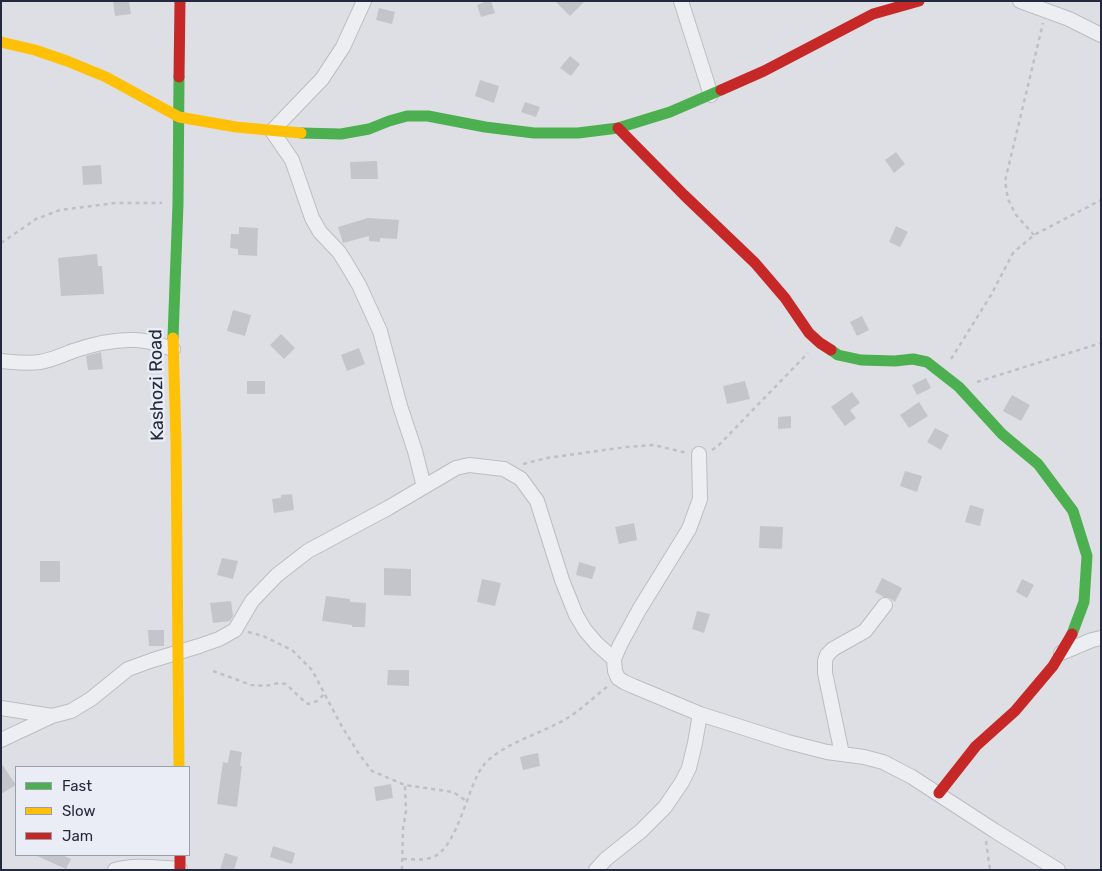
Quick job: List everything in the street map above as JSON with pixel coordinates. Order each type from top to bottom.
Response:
[{"type":"street","name":"Kashozi Road","points":[[179,766],[176,441],[173,349],[178,204],[180,1]]},
{"type":"street","points":[[272,131],[322,78],[343,47],[364,1]]},
{"type":"street","points":[[681,1],[711,95]]},
{"type":"street","points":[[1,42],[35,50],[106,77],[179,117],[236,127],[314,134],[341,134],[369,129],[407,116],[428,116],[485,127],[534,133],[578,133],[618,128],[670,112],[764,71],[873,14],[919,1]]},
{"type":"street","points":[[1020,1],[1069,19],[1101,35]]},
{"type":"street","points":[[618,128],[684,195],[756,263],[809,333],[820,343],[838,355],[861,360],[895,361],[913,359],[927,362],[959,387],[1002,434],[1038,464],[1073,511],[1087,556],[1084,602],[1072,635],[1053,666],[1015,711],[976,746],[939,793]]},
{"type":"street","points":[[272,131],[292,160],[312,218],[320,232],[339,252],[346,263],[359,285],[380,331],[424,487]]},
{"type":"street","points":[[1,361],[42,362],[75,350],[106,342],[125,340],[136,340],[173,349]]},
{"type":"street","points":[[699,454],[700,499],[689,529],[639,610],[614,659],[618,678],[700,714],[788,742],[827,752],[864,757],[883,762],[939,793],[984,824],[1058,870]]},
{"type":"street","points":[[1,740],[52,716],[71,711],[91,699],[128,669],[220,639],[235,630],[252,600],[277,575],[308,551],[456,468],[469,465],[504,470],[521,479],[537,501],[562,580],[576,616],[597,644],[614,659]]},
{"type":"street","points":[[842,754],[825,673],[825,661],[827,655],[833,649],[865,631],[885,605]]},
{"type":"street","points":[[1061,653],[1101,638]]},
{"type":"street","points":[[1,708],[52,716]]},
{"type":"street","points":[[596,870],[606,858],[641,831],[665,807],[682,782],[689,768],[700,714]]},
{"type":"street","points":[[115,870],[180,864]]},
{"type":"path","points":[[1034,235],[1016,215],[1008,200],[1005,182],[1045,11]]},
{"type":"path","points":[[942,373],[991,295],[1013,253],[1034,235],[1101,200]]},
{"type":"path","points":[[1,243],[36,219],[60,210],[115,203],[178,204]]},
{"type":"path","points":[[504,470],[547,458],[626,447],[654,445],[683,452],[699,454],[708,452],[717,447],[802,358],[820,343]]},
{"type":"path","points":[[959,387],[1101,343]]},
{"type":"path","points":[[235,630],[263,636],[292,650],[312,670],[345,732],[372,771],[406,785],[453,792],[468,802]]},
{"type":"path","points":[[213,671],[251,685],[286,684],[309,704],[317,701],[324,694]]},
{"type":"path","points":[[403,859],[424,860],[435,856],[445,848],[468,802],[474,780],[484,764],[495,754],[569,717],[618,678]]},
{"type":"path","points":[[402,870],[402,829],[406,811],[406,785]]},
{"type":"path","points":[[984,824],[990,870]]},
{"type":"building","points":[[113,1],[129,1],[131,14],[115,16]]},
{"type":"building","points":[[491,1],[495,13],[481,17],[477,5]]},
{"type":"building","points":[[555,1],[585,1],[570,16]]},
{"type":"building","points":[[379,8],[395,12],[392,24],[376,20]]},
{"type":"building","points":[[570,56],[580,64],[571,76],[560,68]]},
{"type":"building","points":[[480,80],[499,86],[494,103],[475,96]]},
{"type":"building","points":[[525,102],[540,107],[536,117],[521,112]]},
{"type":"building","points":[[896,152],[905,164],[894,173],[885,160]]},
{"type":"building","points":[[377,161],[378,179],[351,179],[350,162]]},
{"type":"building","points":[[101,165],[102,184],[83,185],[82,166]]},
{"type":"building","points":[[368,218],[399,220],[397,239],[380,238],[380,242],[369,241],[369,236],[343,243],[338,227]]},
{"type":"building","points":[[896,226],[908,232],[900,247],[889,242]]},
{"type":"building","points":[[239,227],[258,228],[257,256],[238,255],[238,249],[230,248],[231,234],[239,234]]},
{"type":"building","points":[[97,254],[98,266],[102,266],[104,294],[61,296],[58,258]]},
{"type":"building","points":[[233,310],[251,315],[245,336],[227,331]]},
{"type":"building","points":[[862,316],[869,330],[857,336],[850,322]]},
{"type":"building","points":[[281,334],[295,348],[284,359],[270,345]]},
{"type":"building","points":[[359,348],[365,364],[347,371],[341,355]]},
{"type":"building","points":[[101,352],[103,369],[88,370],[86,356]]},
{"type":"building","points":[[926,378],[931,388],[917,395],[912,385]]},
{"type":"building","points":[[247,381],[265,381],[265,394],[247,394]]},
{"type":"building","points":[[745,381],[750,399],[727,404],[723,386]]},
{"type":"building","points":[[852,392],[860,403],[850,410],[856,418],[845,426],[831,407]]},
{"type":"building","points":[[1012,395],[1030,405],[1021,421],[1003,411]]},
{"type":"building","points":[[919,402],[928,416],[909,428],[900,415]]},
{"type":"building","points":[[791,416],[791,428],[778,429],[778,417]]},
{"type":"building","points":[[935,428],[949,435],[941,450],[927,442]]},
{"type":"building","points":[[905,471],[922,476],[917,492],[900,486]]},
{"type":"building","points":[[292,494],[294,510],[274,513],[272,499],[281,498],[281,495]]},
{"type":"building","points":[[970,505],[984,509],[980,526],[965,522]]},
{"type":"building","points":[[634,523],[637,540],[619,544],[615,527]]},
{"type":"building","points":[[760,526],[783,527],[782,549],[759,548]]},
{"type":"building","points":[[222,558],[238,561],[233,579],[217,575]]},
{"type":"building","points":[[40,561],[60,561],[60,582],[40,582]]},
{"type":"building","points":[[579,562],[596,567],[592,579],[576,575]]},
{"type":"building","points":[[384,568],[411,569],[411,596],[384,595]]},
{"type":"building","points":[[882,578],[902,588],[895,602],[875,592]]},
{"type":"building","points":[[482,579],[501,583],[495,606],[477,602]]},
{"type":"building","points":[[1022,579],[1034,585],[1027,598],[1016,592]]},
{"type":"building","points":[[326,596],[350,599],[350,602],[366,603],[365,627],[352,627],[352,625],[322,621]]},
{"type":"building","points":[[231,601],[233,616],[230,621],[213,623],[210,603]]},
{"type":"building","points":[[697,611],[710,614],[704,633],[692,629]]},
{"type":"building","points":[[148,630],[164,630],[164,646],[149,646]]},
{"type":"building","points":[[388,670],[409,670],[409,686],[387,685]]},
{"type":"building","points":[[230,750],[242,752],[237,807],[217,804],[223,762],[228,763]]},
{"type":"building","points":[[538,753],[540,766],[523,770],[520,757]]},
{"type":"building","points":[[1,763],[15,786],[1,794]]},
{"type":"building","points":[[391,784],[393,798],[376,801],[374,787]]},
{"type":"building","points":[[273,846],[295,853],[292,864],[270,857]]},
{"type":"building","points":[[225,853],[238,857],[234,870],[220,870]]},
{"type":"building","points":[[37,856],[64,856],[71,859],[66,869]]},
{"type":"traffic: fast","points":[[173,338],[178,204],[179,77]]},
{"type":"traffic: fast","points":[[301,133],[341,134],[369,129],[407,116],[428,116],[485,127],[534,133],[578,133],[618,128],[670,112],[721,90]]},
{"type":"traffic: fast","points":[[831,350],[838,355],[861,360],[895,361],[913,359],[927,362],[959,387],[1002,434],[1038,464],[1073,511],[1087,556],[1084,602],[1072,634]]},
{"type":"traffic: slow","points":[[1,42],[35,50],[106,77],[179,117],[236,127],[301,133]]},
{"type":"traffic: slow","points":[[173,338],[176,441],[179,766]]},
{"type":"traffic: jam","points":[[179,77],[180,1]]},
{"type":"traffic: jam","points":[[721,90],[764,71],[873,14],[919,1]]},
{"type":"traffic: jam","points":[[618,128],[755,263],[785,298],[809,333],[831,350]]},
{"type":"traffic: jam","points":[[939,793],[976,746],[1015,711],[1053,666],[1072,634]]},
{"type":"traffic: jam","points":[[180,856],[180,870]]}]
